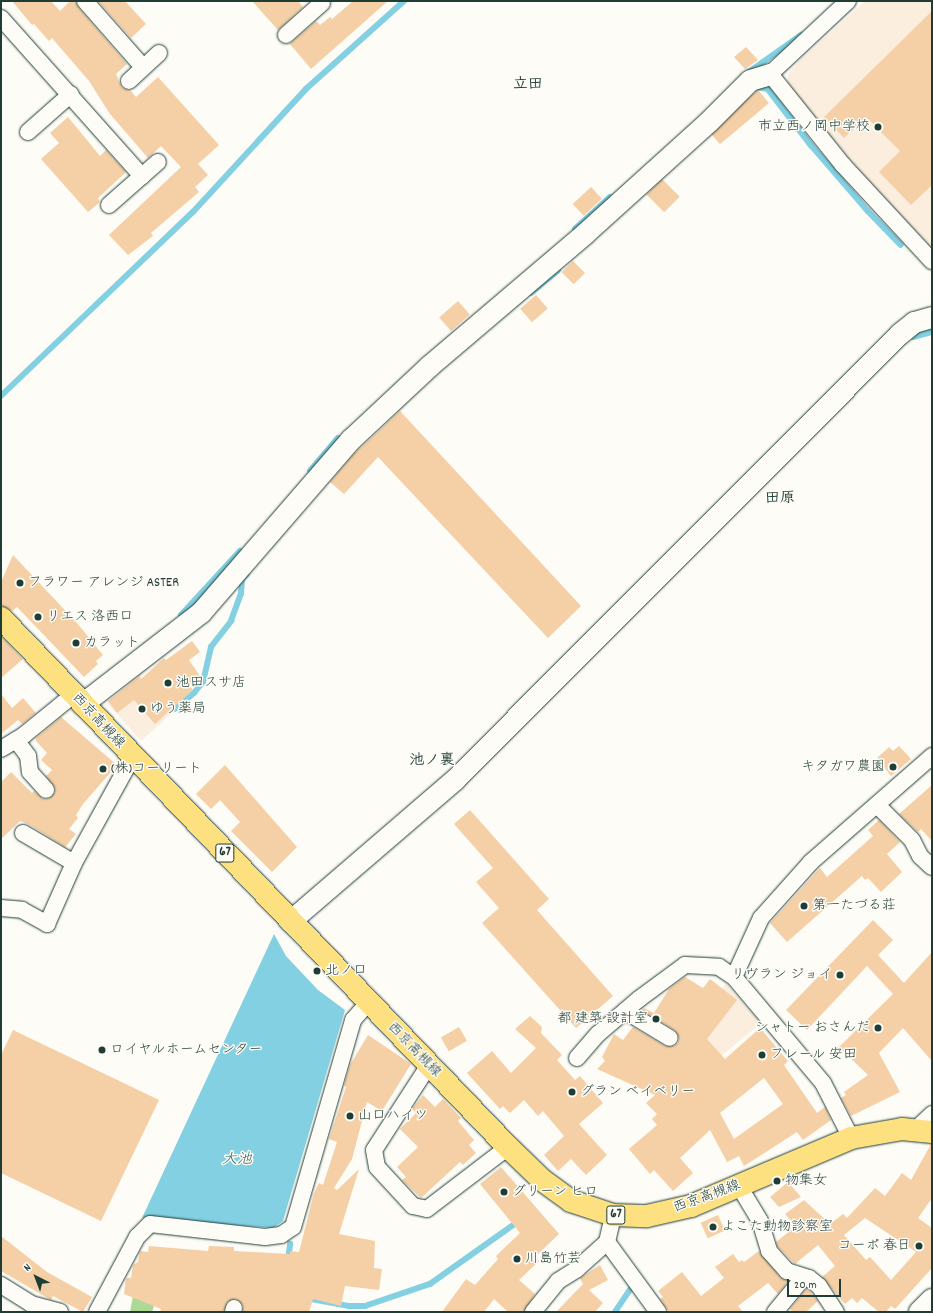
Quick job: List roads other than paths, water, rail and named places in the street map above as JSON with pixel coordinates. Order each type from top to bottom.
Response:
[{"type":"main road","name":"西京高槻線","points":[[1,618],[132,758],[508,1147],[542,1180],[571,1201],[613,1215],[647,1216],[691,1206],[851,1138],[883,1131],[924,1131]]},
{"type":"main road","points":[[920,1312],[932,1300]]},
{"type":"street","points":[[86,1],[143,67]]},
{"type":"street","points":[[1,749],[77,699],[201,612],[351,439],[429,366],[584,234],[708,122],[750,80],[770,74],[848,1]]},
{"type":"street","points":[[286,35],[322,2]]},
{"type":"street","points":[[1,18],[71,94],[142,176]]},
{"type":"street","points":[[129,81],[159,53]]},
{"type":"street","points":[[770,74],[843,165],[932,261]]},
{"type":"street","points":[[28,132],[71,94]]},
{"type":"street","points":[[109,205],[158,162]]},
{"type":"street","points":[[290,921],[455,779],[899,334],[914,322],[932,317]]},
{"type":"street","points":[[16,740],[28,756],[30,772],[46,790]]},
{"type":"street","points":[[734,978],[761,918],[811,862],[932,756]]},
{"type":"street","points":[[1,908],[22,910],[48,924],[74,863],[132,758]]},
{"type":"street","points":[[877,805],[912,840],[920,856],[932,867]]},
{"type":"street","points":[[23,833],[74,863]]},
{"type":"street","points":[[578,1058],[598,1034],[685,965],[719,967],[734,978],[823,1083],[851,1138]]},
{"type":"street","points":[[97,1312],[137,1237],[150,1224],[265,1238],[281,1236],[293,1227],[353,1020],[368,1003]]},
{"type":"street","points":[[626,1011],[670,1038]]},
{"type":"street","points":[[429,1065],[374,1150],[377,1167],[413,1206],[427,1209],[508,1147]]},
{"type":"street","points":[[924,1131],[932,1114]]},
{"type":"street","points":[[739,1186],[760,1221],[769,1251],[787,1271],[804,1276],[819,1286],[836,1312]]},
{"type":"street","points":[[533,1312],[558,1280],[577,1268],[607,1242],[613,1215]]},
{"type":"street","points":[[607,1242],[658,1312]]},
{"type":"street","points":[[775,1312],[804,1276]]},
{"type":"street","points":[[1,1285],[28,1308],[60,1312]]},
{"type":"water","name":"大池","points":[[274,934],[286,956],[318,990],[345,1010],[283,1221],[273,1228],[142,1218]]},
{"type":"waterway","points":[[1,396],[193,212],[306,89],[404,1]]},
{"type":"waterway","points":[[749,72],[801,35]]},
{"type":"waterway","points":[[757,87],[768,89],[811,145],[868,211],[901,245]]},
{"type":"waterway","points":[[575,229],[610,197]]},
{"type":"waterway","points":[[531,293],[558,270]]},
{"type":"waterway","points":[[913,337],[932,332]]},
{"type":"waterway","points":[[310,471],[338,438]]},
{"type":"waterway","points":[[181,615],[240,551]]},
{"type":"waterway","points":[[175,709],[194,693],[203,682],[211,647],[231,621],[241,594],[242,579],[246,575]]},
{"type":"waterway","points":[[306,1298],[349,1306],[365,1306],[430,1284],[519,1221]]},
{"type":"waterway","points":[[288,1261],[290,1244]]},
{"type":"waterway","points":[[615,1312],[631,1288]]},
{"type":"place","name":"市立西ノ岡中学校","points":[[878,127]]},
{"type":"place","name":"フラワー アレンジ ASTER","points":[[20,583]]},
{"type":"place","name":"リエス 洛西口","points":[[38,617]]},
{"type":"place","name":"カラット","points":[[76,643]]},
{"type":"place","name":"池田スサ店","points":[[168,683]]},
{"type":"place","name":"ゆう薬局","points":[[142,709]]},
{"type":"place","name":"キタガワ農園","points":[[893,767]]},
{"type":"place","name":"(株)コーリート","points":[[103,769]]},
{"type":"place","name":"第一たづる荘","points":[[804,906]]},
{"type":"place","name":"北ノ口","points":[[317,971]]},
{"type":"place","name":"リヴラン ジョイ","points":[[840,975]]},
{"type":"place","name":"都 建築 設計室","points":[[656,1019]]},
{"type":"place","name":"シャトー おさんだ","points":[[878,1028]]},
{"type":"place","name":"ロイヤルホームセンター","points":[[102,1050]]},
{"type":"place","name":"フレール 安田","points":[[762,1055]]},
{"type":"place","name":"グラン ベイベリー","points":[[572,1092]]},
{"type":"place","name":"山口ハイツ","points":[[350,1116]]},
{"type":"place","name":"物集女","points":[[777,1181]]},
{"type":"place","name":"グリーン ヒロ","points":[[504,1192]]},
{"type":"place","name":"よこた動物診察室","points":[[713,1227]]},
{"type":"place","name":"コーポ 春日","points":[[919,1246]]},
{"type":"place","name":"川島竹芸","points":[[517,1259]]},
{"type":"district","name":"立田","points":[[528,86]]},
{"type":"district","name":"田原","points":[[780,500]]},
{"type":"district","name":"池ノ裏","points":[[432,762]]}]
